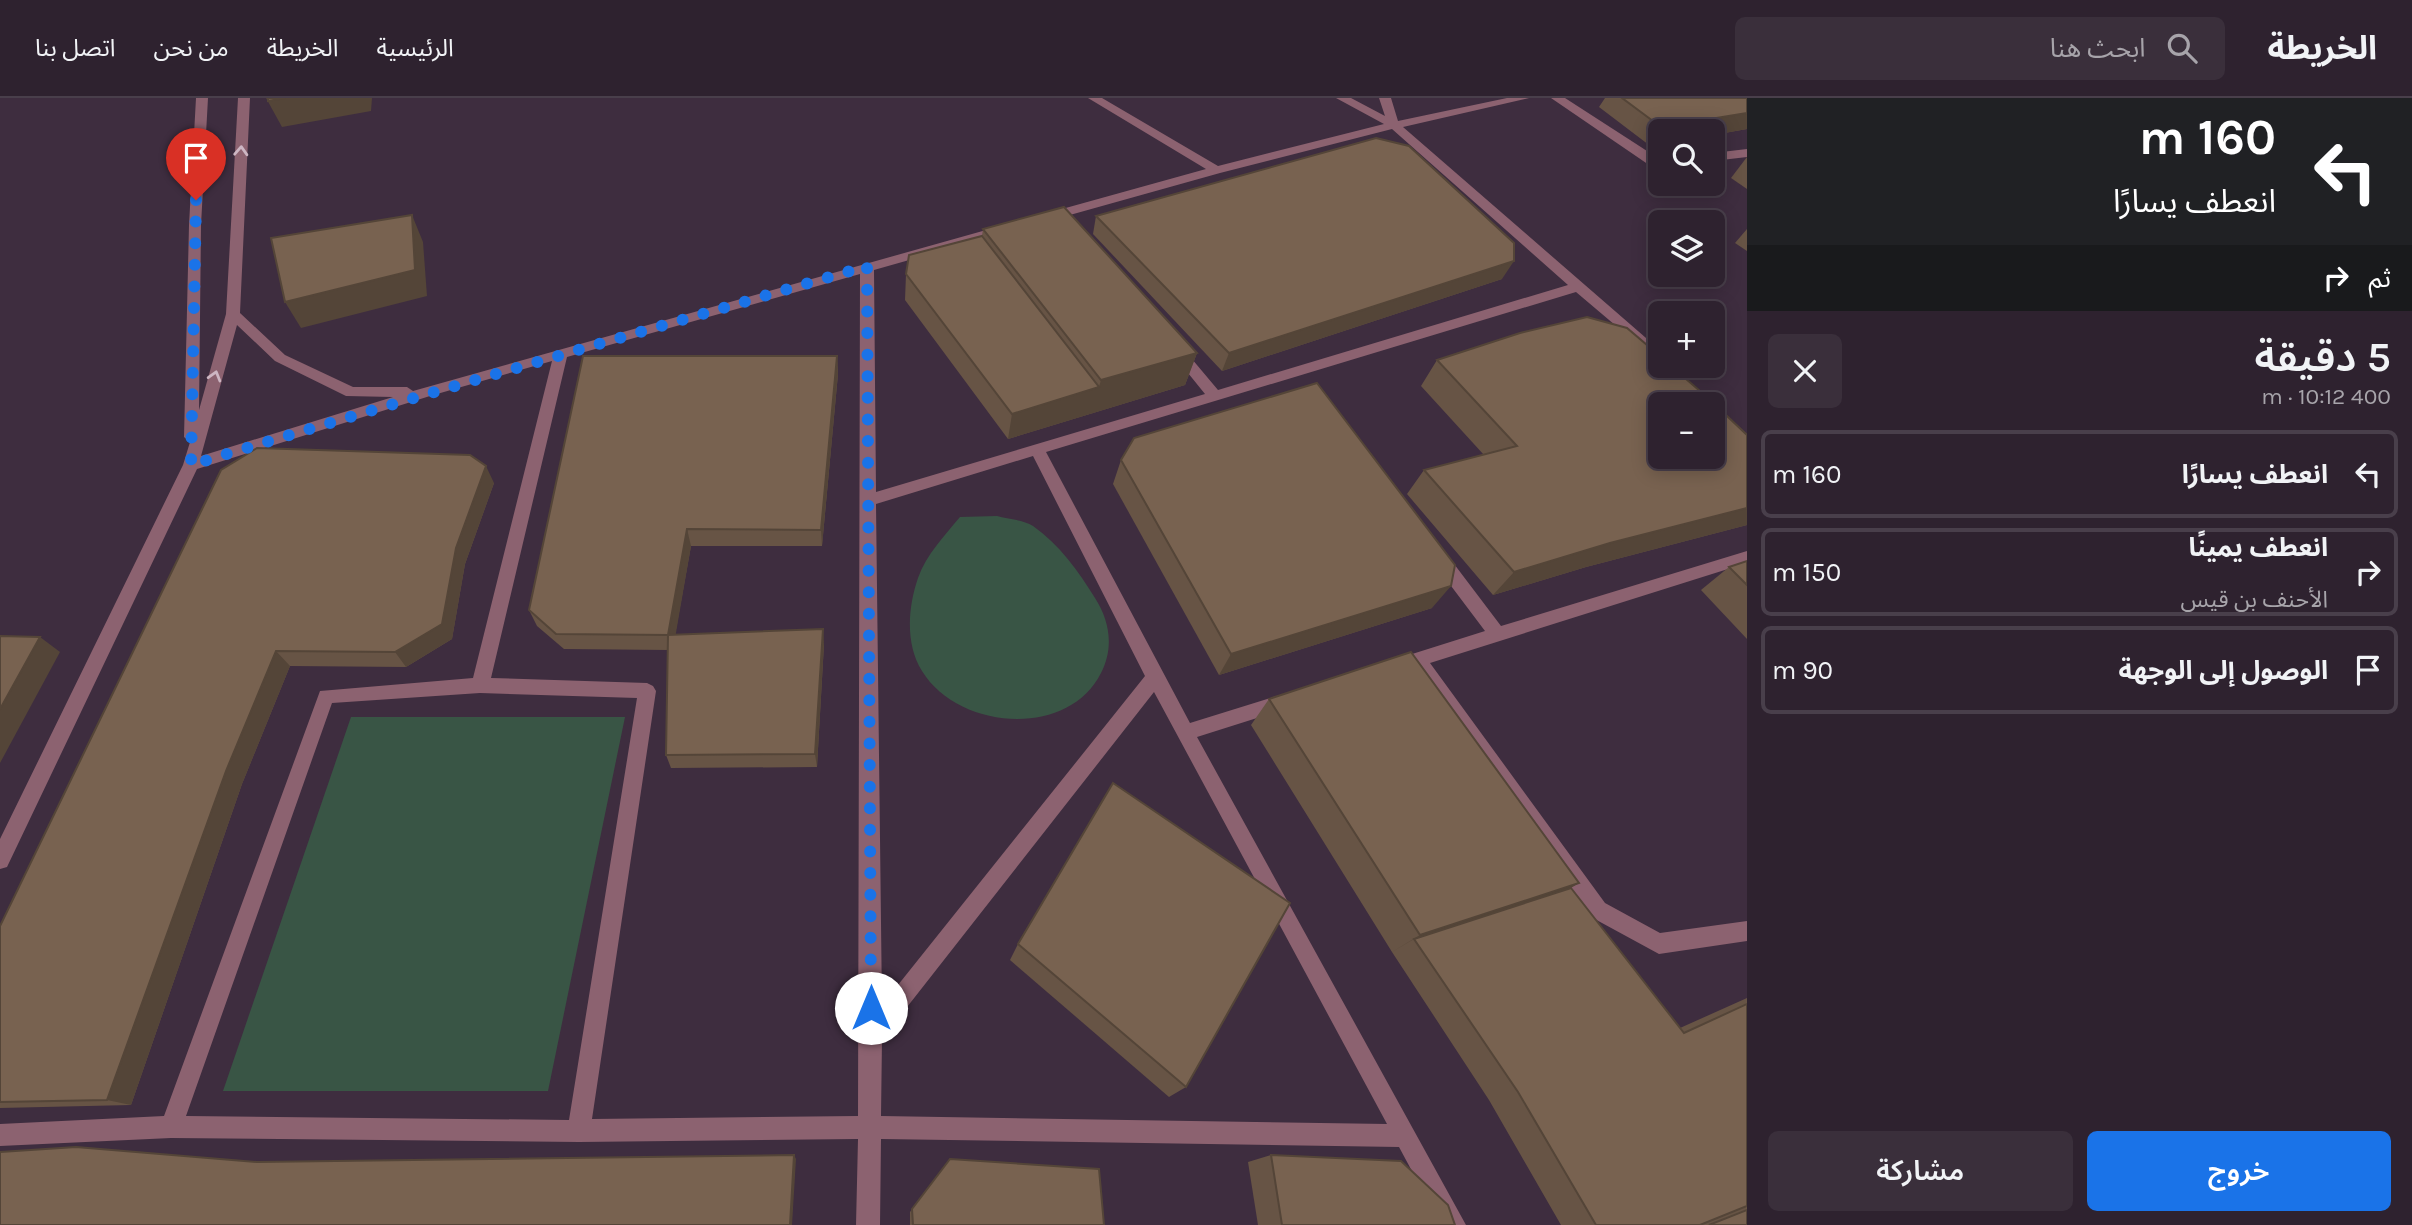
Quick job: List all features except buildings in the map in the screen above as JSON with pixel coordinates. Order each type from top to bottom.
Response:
[{"type":"street","points":[[191,465],[195,225],[201,98]]},
{"type":"street","points":[[0,860],[191,465],[233,314],[244,98]]},
{"type":"street","points":[[1094,98],[1216,170]]},
{"type":"street","points":[[1342,98],[1394,125],[1648,347]]},
{"type":"street","points":[[1385,98],[1394,125]]},
{"type":"street","points":[[191,465],[426,393],[867,266],[1031,222],[1068,218],[1216,170],[1394,125],[1523,98]]},
{"type":"street","points":[[1557,98],[1648,159]]},
{"type":"street","points":[[1725,156],[1747,153]]},
{"type":"street","points":[[867,266],[871,1035],[868,1225]]},
{"type":"street","points":[[868,500],[1214,395],[1301,377],[1580,286]]},
{"type":"street","points":[[233,314],[280,358],[351,392],[426,393]]},
{"type":"street","points":[[1170,342],[1214,395]]},
{"type":"street","points":[[480,685],[561,356]]},
{"type":"street","points":[[1037,450],[1155,677],[1454,1225]]},
{"type":"street","points":[[1431,547],[1498,635]]},
{"type":"street","points":[[1379,672],[1747,557]]},
{"type":"street","points":[[1418,660],[1598,910],[1659,944],[1747,931]]},
{"type":"street","points":[[871,1035],[1155,677]]},
{"type":"street","points":[[171,1127],[326,696],[480,685],[646,691],[579,1131]]},
{"type":"street","points":[[1186,732],[1302,696]]},
{"type":"street","points":[[0,1135],[171,1127],[579,1131],[870,1127],[1405,1136]]},
{"type":"green space","points":[[997,516],[1029,524],[1051,541],[1089,588],[1107,625],[1108,654],[1101,673],[1085,694],[1064,709],[1039,717],[1013,719],[986,715],[961,705],[939,691],[922,671],[913,649],[910,625],[912,601],[921,570],[931,553],[960,517]]},
{"type":"green space","points":[[351,717],[625,717],[548,1091],[223,1091]]},
{"type":"route","points":[[196,200],[191,465],[426,393],[867,266],[871,1008]]}]
